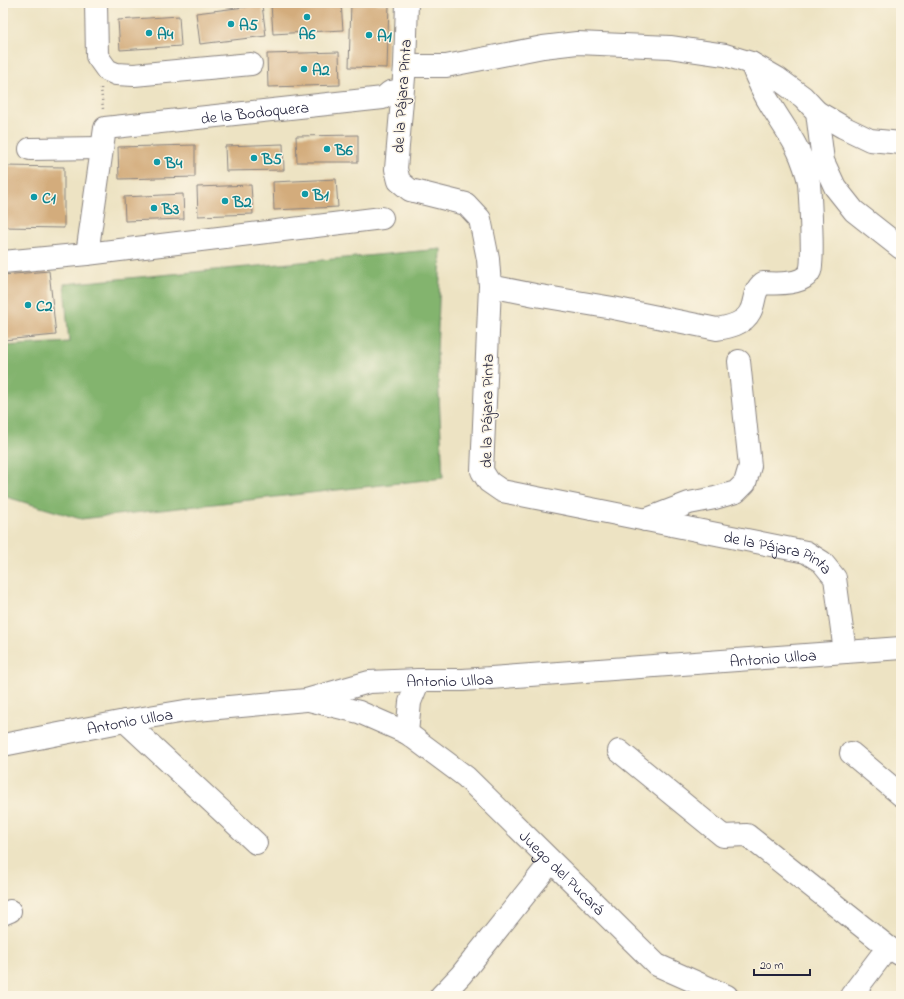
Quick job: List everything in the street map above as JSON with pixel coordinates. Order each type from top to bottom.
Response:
[{"type":"street","points":[[96,3],[97,56],[107,70],[116,74],[134,75],[251,64]]},
{"type":"street","name":"de la Pájara Pinta","points":[[407,3],[405,66],[396,169],[400,181],[410,190],[466,204],[480,219],[488,259],[490,286],[482,471],[489,482],[502,491],[806,552],[822,562],[835,578],[845,652]]},
{"type":"street","points":[[405,66],[446,66],[543,47],[577,43],[670,47],[726,55],[751,63],[777,78],[803,97],[817,112],[843,127],[870,140],[901,144]]},
{"type":"street","points":[[490,286],[613,308],[717,329],[732,326],[742,320],[750,312],[758,287],[763,283],[774,284],[801,280],[810,271],[811,257],[808,182],[801,157],[786,128],[772,108],[751,63]]},
{"type":"street","name":"de la Bodoquera","points":[[30,149],[383,98],[390,92],[402,90]]},
{"type":"street","points":[[817,112],[823,161],[835,187],[854,211],[901,248]]},
{"type":"street","points":[[86,254],[104,138]]},
{"type":"street","points":[[3,262],[86,254],[382,218]]},
{"type":"street","points":[[645,520],[689,503],[736,492],[744,483],[750,466],[739,361]]},
{"type":"street","name":"Antonio Ulloa","points":[[3,745],[185,711],[306,700],[369,682],[471,680],[901,648]]},
{"type":"street","points":[[407,733],[410,702],[419,680]]},
{"type":"street","name":"Juego del Pucará","points":[[306,700],[359,712],[407,733],[466,777],[657,965],[727,996]]},
{"type":"street","points":[[125,721],[256,843]]},
{"type":"street","points":[[619,751],[723,836],[747,835],[894,951],[851,996]]},
{"type":"street","points":[[851,753],[901,795]]},
{"type":"street","points":[[441,996],[461,975],[551,862]]},
{"type":"path","points":[[97,56],[104,138]]},
{"type":"green space","points":[[441,249],[437,354],[443,478],[81,519],[3,496],[3,346],[69,342],[64,284]]},
{"type":"building","name":"A6","points":[[341,3],[343,30],[273,34],[271,4]]},
{"type":"building","name":"A1","points":[[351,3],[389,4],[387,68],[349,67]]},
{"type":"building","name":"A5","points":[[262,5],[266,36],[200,44],[196,13]]},
{"type":"building","name":"A4","points":[[179,16],[181,46],[120,50],[118,20]]},
{"type":"building","name":"A2","points":[[339,52],[340,85],[268,87],[267,54]]},
{"type":"building","name":"B6","points":[[358,135],[358,162],[297,162],[296,136]]},
{"type":"building","name":"B5","points":[[283,144],[284,170],[226,171],[225,146]]},
{"type":"building","name":"B4","points":[[195,145],[195,177],[119,179],[118,147]]},
{"type":"building","name":"C1","points":[[3,166],[64,167],[64,228],[3,227]]},
{"type":"building","name":"B1","points":[[336,179],[338,207],[274,210],[273,182]]},
{"type":"building","name":"B2","points":[[251,185],[253,214],[198,216],[197,187]]},
{"type":"building","name":"B3","points":[[183,194],[184,219],[125,221],[124,197]]},
{"type":"building","name":"C2","points":[[49,271],[56,335],[3,340],[3,275]]},
{"type":"place","name":"A6","points":[[307,17]]},
{"type":"place","name":"A5","points":[[231,24]]},
{"type":"place","name":"A4","points":[[149,33]]},
{"type":"place","name":"A1","points":[[369,35]]},
{"type":"place","name":"A2","points":[[304,69]]},
{"type":"place","name":"B6","points":[[327,149]]},
{"type":"place","name":"B5","points":[[254,158]]},
{"type":"place","name":"B4","points":[[157,162]]},
{"type":"place","name":"B1","points":[[305,194]]},
{"type":"place","name":"C1","points":[[34,197]]},
{"type":"place","name":"B2","points":[[225,201]]},
{"type":"place","name":"B3","points":[[154,208]]},
{"type":"place","name":"C2","points":[[28,305]]}]
